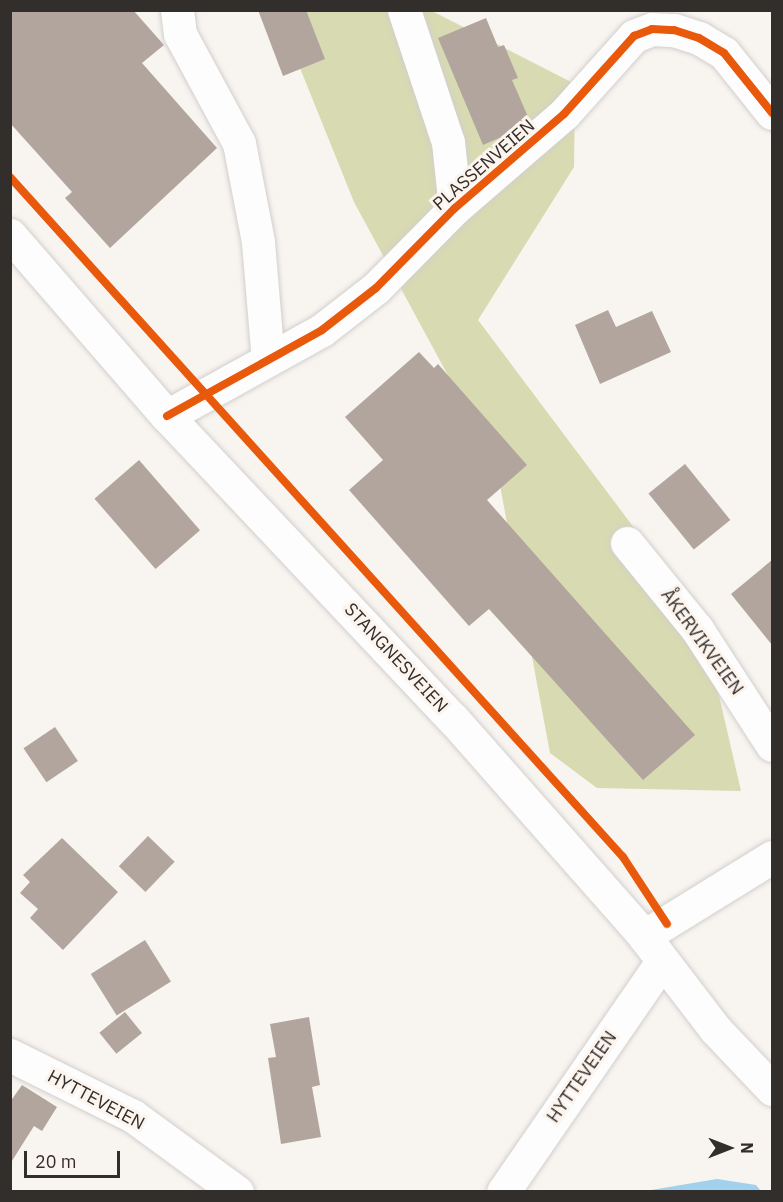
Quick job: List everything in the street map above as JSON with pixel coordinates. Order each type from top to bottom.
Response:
[{"type":"street","points":[[177,10],[180,34],[239,143],[258,242],[268,360]]},
{"type":"street","points":[[404,10],[448,142],[455,208]]},
{"type":"street","name":"PLASSENVEIEN","points":[[167,416],[322,330],[376,288],[455,208],[564,114],[634,36],[652,29],[674,30],[699,38],[724,53],[772,113]]},
{"type":"street","name":"STANGNESVEIEN","points":[[10,235],[167,416],[453,719],[653,950],[715,1029],[772,1089]]},
{"type":"street","name":"ÅKERVIKVEIEN","points":[[627,543],[697,629],[772,745]]},
{"type":"street","points":[[653,950],[772,857]]},
{"type":"street","name":"HYTTEVEIEN","points":[[503,1191],[653,950]]},
{"type":"street","name":"HYTTEVEIEN","points":[[10,1055],[133,1116],[237,1191]]},
{"type":"green space","points":[[277,11],[432,11],[575,84],[574,167],[478,320],[701,617],[741,791],[597,788],[550,753],[496,464],[354,202]]},
{"type":"water","points":[[717,1179],[756,1185],[761,1191],[645,1191]]},
{"type":"building","points":[[10,10],[133,10],[164,45],[142,63],[217,148],[110,248],[65,198],[72,192],[10,123]]},
{"type":"building","points":[[258,10],[306,10],[325,59],[283,76]]},
{"type":"building","points":[[486,18],[498,47],[504,45],[518,78],[512,80],[529,119],[515,131],[483,145],[438,38]]},
{"type":"building","points":[[608,310],[616,327],[652,311],[671,352],[600,384],[575,325]]},
{"type":"building","points":[[419,352],[434,368],[438,364],[527,465],[487,500],[695,735],[643,780],[489,609],[469,626],[349,490],[383,460],[345,417]]},
{"type":"building","points":[[139,460],[200,530],[155,569],[94,499]]},
{"type":"building","points":[[685,464],[730,520],[694,550],[648,494]]},
{"type":"building","points":[[772,560],[772,645],[731,594]]},
{"type":"building","points":[[55,727],[78,761],[46,782],[23,748]]},
{"type":"building","points":[[148,836],[175,862],[145,892],[119,866]]},
{"type":"building","points":[[62,838],[118,892],[63,950],[30,918],[38,909],[20,893],[30,882],[23,875]]},
{"type":"building","points":[[145,940],[171,982],[117,1015],[91,974]]},
{"type":"building","points":[[125,1012],[142,1033],[116,1054],[99,1033]]},
{"type":"building","points":[[309,1017],[320,1085],[312,1087],[321,1137],[281,1144],[268,1058],[276,1057],[270,1024]]},
{"type":"building","points":[[22,1085],[57,1107],[42,1131],[34,1126],[10,1164],[10,1102]]},
{"type":"cycle path","points":[[167,416],[322,330],[376,288],[455,208],[564,114],[634,36],[652,29],[674,30],[699,38],[724,53],[772,113]]},
{"type":"cycle path","points":[[10,177],[623,857],[667,924]]}]
